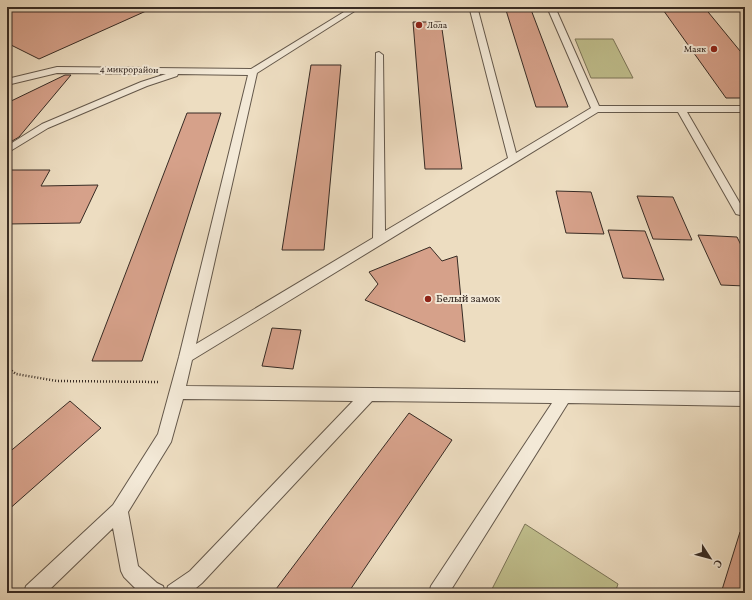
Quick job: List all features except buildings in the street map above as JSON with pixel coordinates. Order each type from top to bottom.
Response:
[{"type":"lane","points":[[33,593],[119,511],[165,437],[186,357],[253,72],[357,7]]},
{"type":"lane","points":[[551,7],[596,109]]},
{"type":"lane","points":[[474,10],[513,159]]},
{"type":"lane","points":[[379,55],[379,240]]},
{"type":"lane","name":"4 микрорайон","points":[[7,82],[57,70],[253,72]]},
{"type":"lane","points":[[7,150],[45,126],[144,84],[184,71]]},
{"type":"lane","points":[[186,357],[596,109],[745,109]]},
{"type":"lane","points":[[680,109],[740,211]]},
{"type":"lane","points":[[177,392],[745,399]]},
{"type":"lane","points":[[175,593],[196,577],[369,394]]},
{"type":"lane","points":[[438,593],[564,397]]},
{"type":"lane","points":[[119,511],[130,570],[150,590],[156,593]]},
{"type":"path","points":[[7,367],[16,374],[57,381],[156,381],[177,392]]},
{"type":"shaded area","points":[[575,39],[613,39],[633,78],[591,78]]},
{"type":"shaded area","points":[[525,524],[618,584],[615,593],[490,593]]},
{"type":"place","name":"Лола","points":[[419,25]]},
{"type":"place","name":"Маяк","points":[[714,49]]},
{"type":"place","name":"Белый замок","points":[[428,299]]}]
